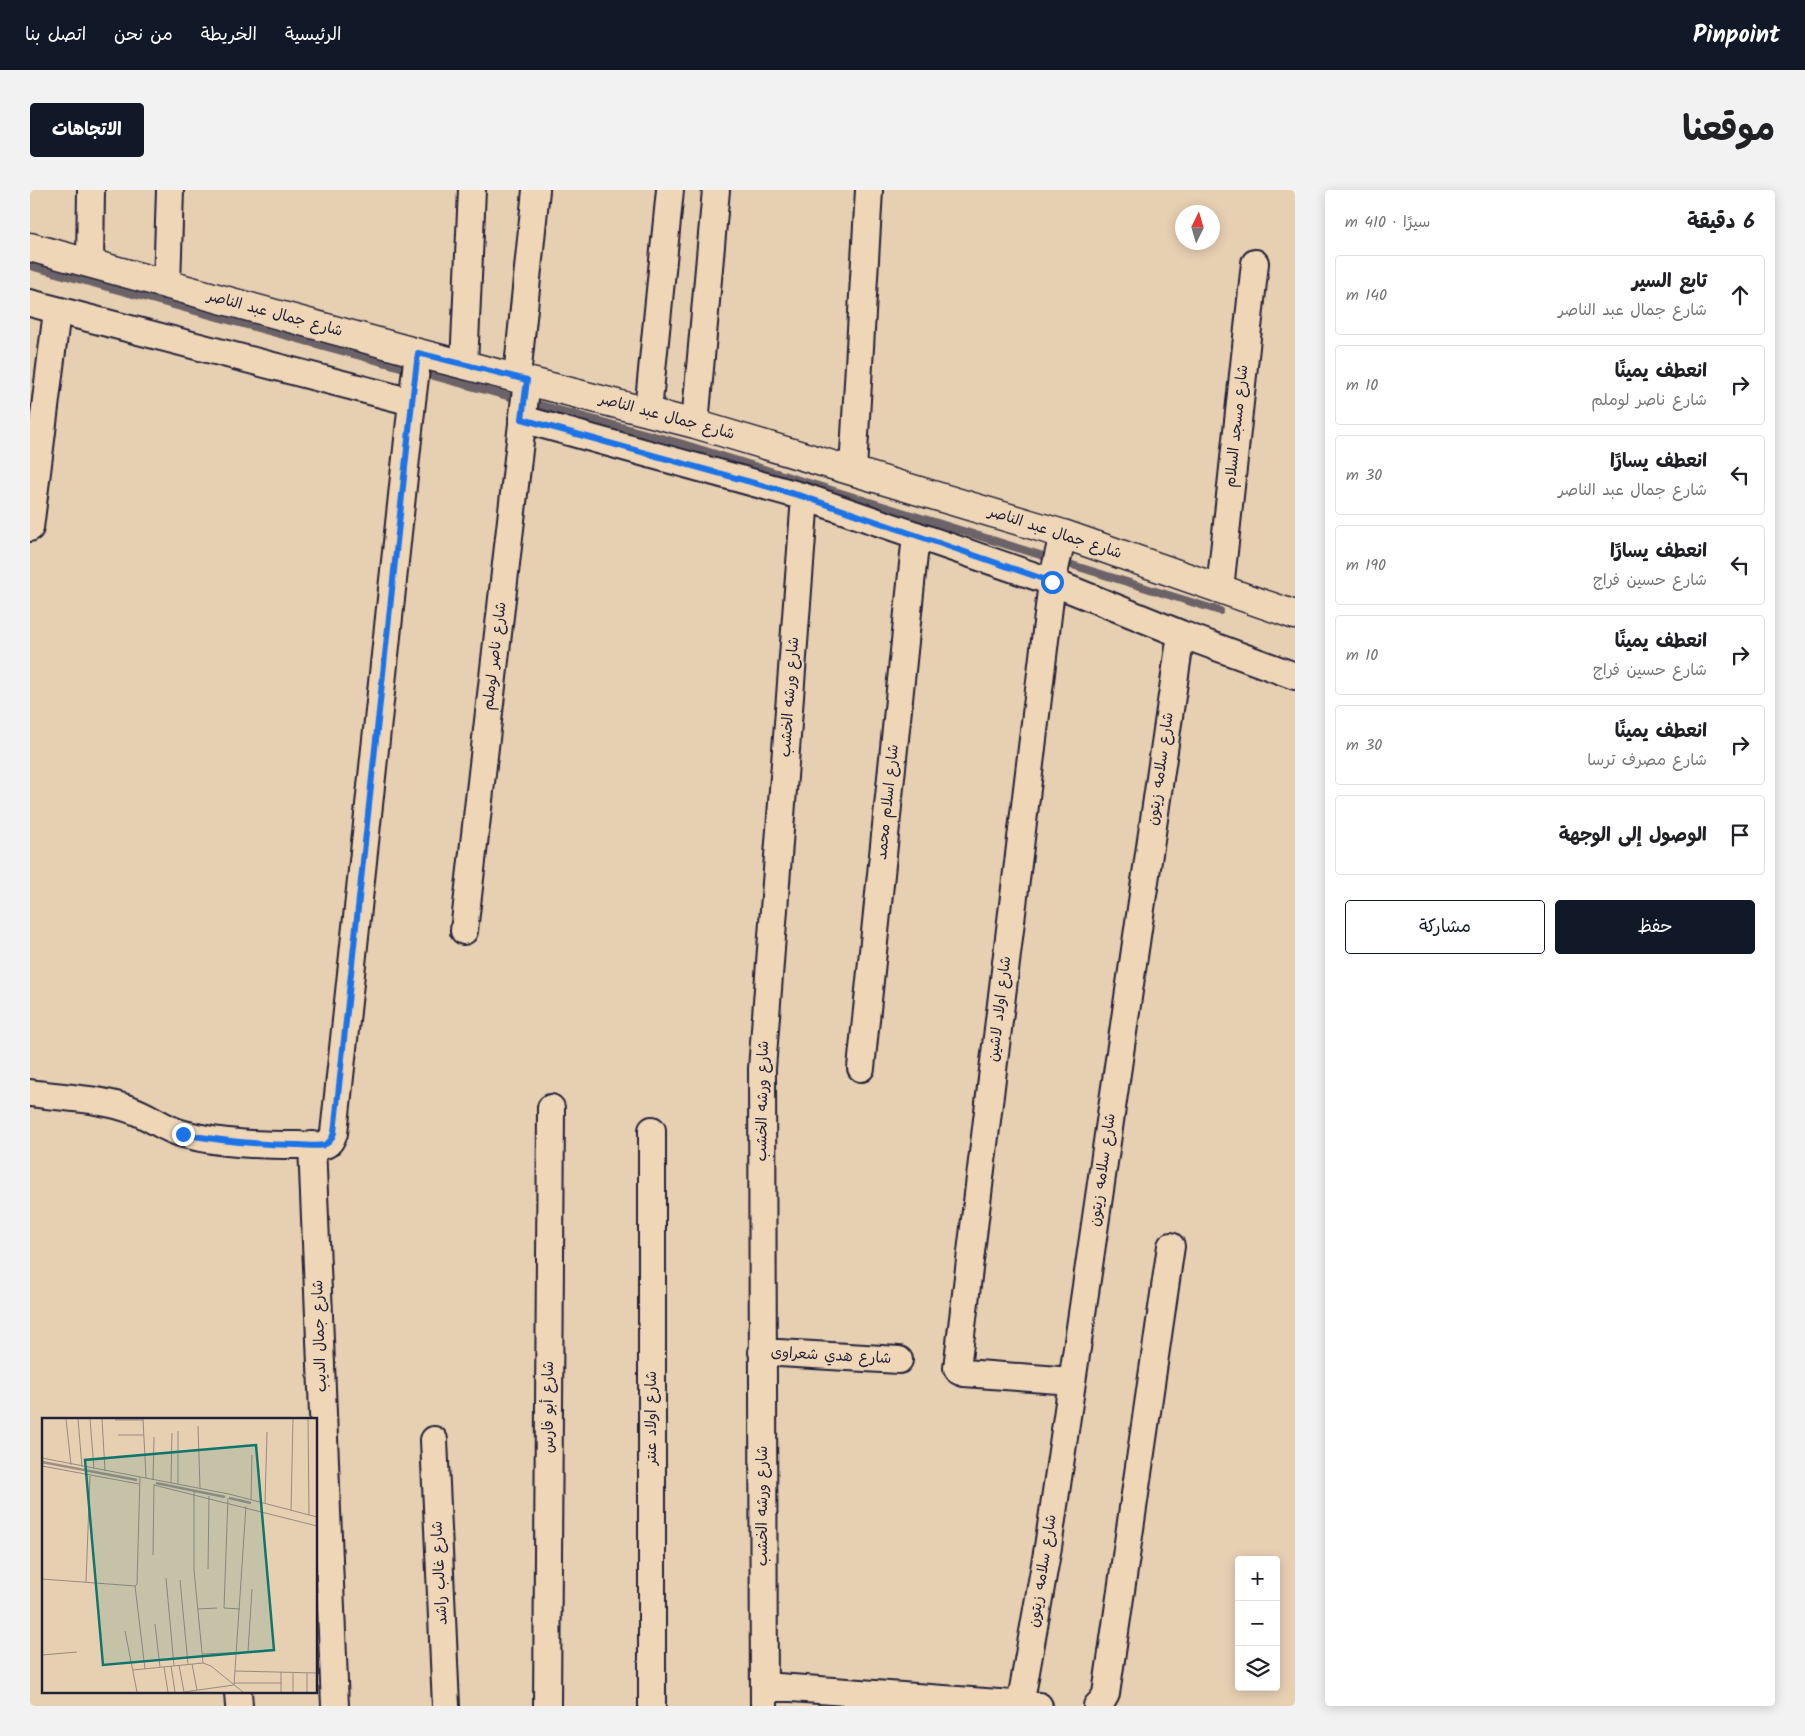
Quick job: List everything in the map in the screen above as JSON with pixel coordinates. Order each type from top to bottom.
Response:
[{"type":"street","points":[[90,264],[91,190]]},
{"type":"street","points":[[167,285],[170,190]]},
{"type":"street","points":[[464,364],[472,190]]},
{"type":"street","name":"شارع ناصر لوملم","points":[[464,931],[523,395],[536,190]]},
{"type":"street","points":[[648,412],[670,190]]},
{"type":"street","points":[[695,424],[716,190]]},
{"type":"street","points":[[852,470],[869,190]]},
{"type":"street","name":"شارع جمال عبد الناصر","points":[[30,247],[167,285],[416,373]]},
{"type":"street","name":"شارع مسجد السلام","points":[[1220,589],[1255,263]]},
{"type":"street","name":"شارع جمال عبد الناصر","points":[[30,303],[57,311],[416,373],[464,364],[523,395],[916,535],[1058,556],[1220,589],[1295,615]]},
{"type":"street","points":[[30,528],[57,311]]},
{"type":"street","points":[[30,1093],[102,1103],[132,1110],[151,1121],[183,1134],[213,1140],[273,1145],[312,1145],[325,1144],[334,1133],[416,373]]},
{"type":"street","name":"شارع جمال عبد الناصر","points":[[523,395],[648,412],[852,470],[1058,556],[1181,634],[1295,676]]},
{"type":"street","name":"شارع ورشه الخشب","points":[[764,1696],[762,1069],[805,497]]},
{"type":"street","name":"شارع اسلام محمد","points":[[861,1068],[916,535]]},
{"type":"street","name":"شارع اولاد لاشين","points":[[1058,556],[957,1368],[961,1373],[1072,1381]]},
{"type":"street","name":"شارع سلامه زيتون","points":[[1026,1705],[1181,634]]},
{"type":"street","name":"شارع أبو فارس","points":[[547,1706],[551,1108]]},
{"type":"street","name":"شارع اولاد عنتر","points":[[652,1130],[652,1706]]},
{"type":"street","name":"شارع جمال الديب","points":[[312,1145],[335,1706]]},
{"type":"street","points":[[1097,1706],[1106,1694],[1171,1246]]},
{"type":"street","name":"شارع هدي شعراوى","points":[[762,1352],[899,1360]]},
{"type":"street","name":"شارع غالب راشد","points":[[434,1440],[446,1706]]},
{"type":"street","points":[[764,1696],[1026,1705]]},
{"type":"waterway","points":[[30,266],[680,443],[1220,611]]},
{"type":"route","points":[[183,1134],[213,1140],[273,1145],[312,1145],[325,1144],[334,1133],[418,353],[527,380],[522,419],[805,497],[1052,582]]}]
